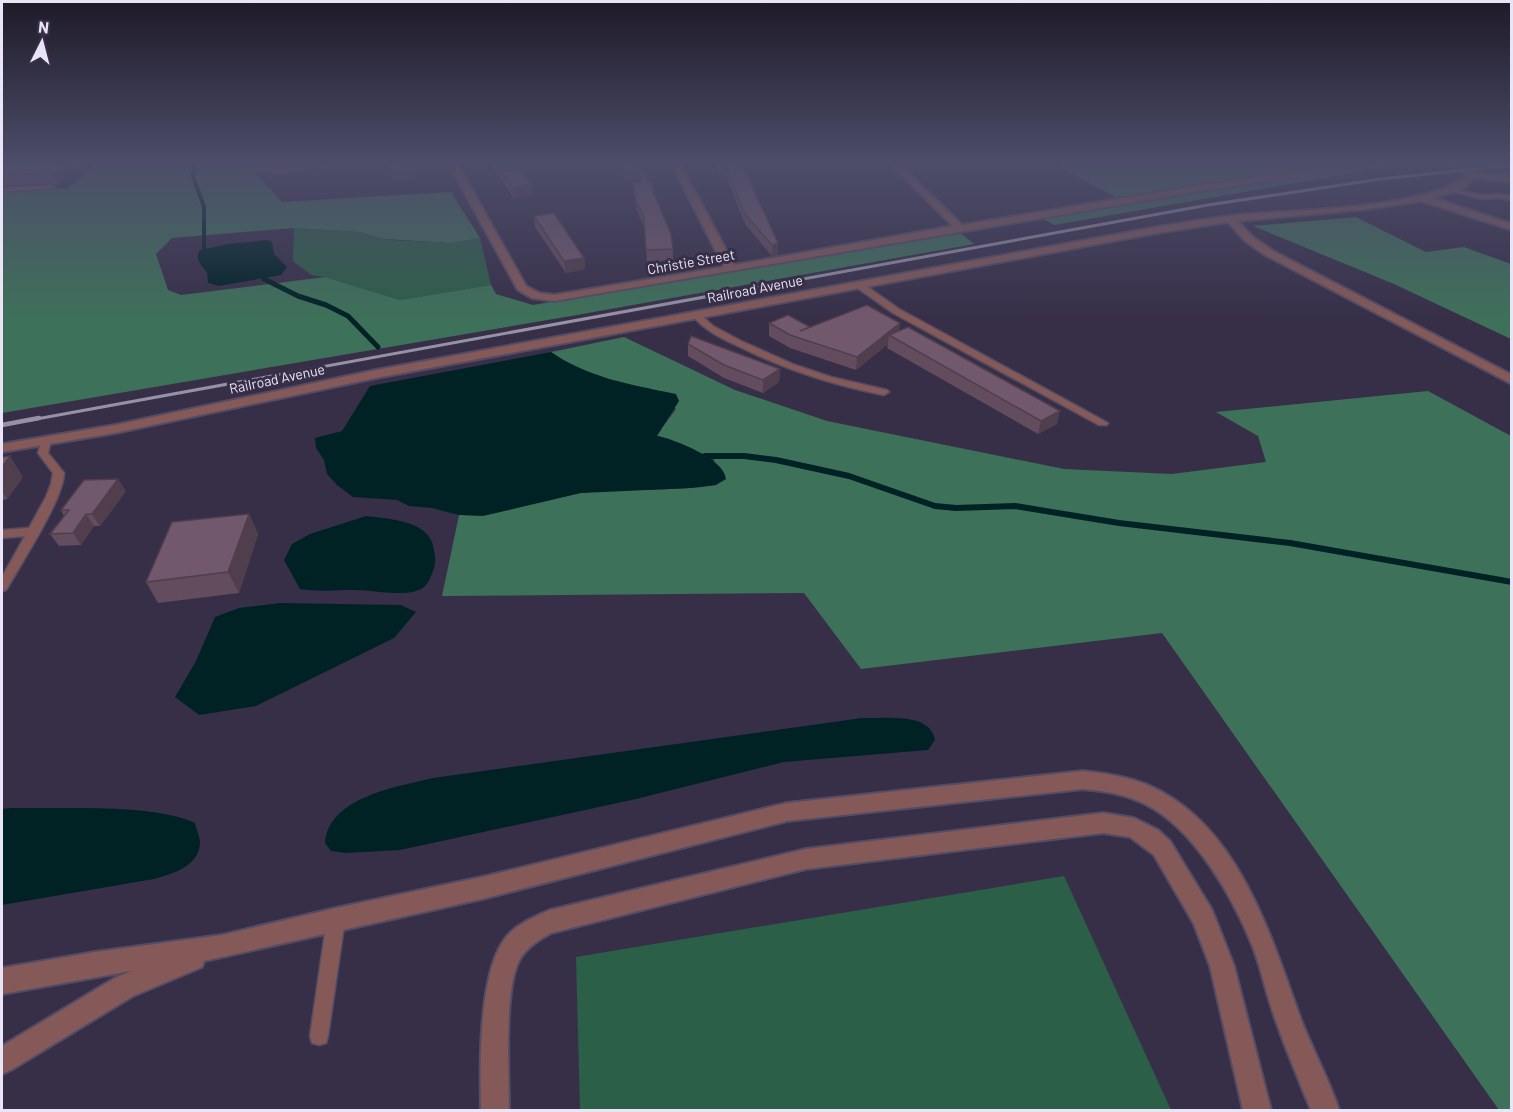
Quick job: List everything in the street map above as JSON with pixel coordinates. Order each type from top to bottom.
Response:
[{"type":"street","name":"Christie Street","points":[[481,215],[522,288],[536,296],[563,297],[1039,215]]},
{"type":"street","points":[[702,215],[730,268]]},
{"type":"street","points":[[946,215],[960,228]]},
{"type":"street","name":"Railroad Avenue","points":[[2,448],[115,429],[376,374],[1157,230],[1231,219],[1279,215]]},
{"type":"street","points":[[1475,215],[1512,227]]},
{"type":"street","points":[[1231,219],[1249,239],[1269,253],[1512,380]]},
{"type":"street","points":[[2,981],[95,964],[222,947],[336,919],[482,888],[787,812],[1083,780],[1110,782],[1146,793],[1162,802],[1200,833],[1214,853],[1256,927],[1269,958],[1301,1055],[1325,1110]]},
{"type":"street","points":[[495,1110],[499,989],[503,968],[515,945],[537,927],[806,859],[1103,823],[1134,828],[1156,843],[1171,861],[1204,918],[1222,966],[1257,1110]]},
{"type":"street","points":[[2,1061],[123,987],[222,947]]},
{"type":"lane","points":[[859,285],[896,311],[1103,423]]},
{"type":"lane","points":[[696,315],[707,327],[762,356],[844,385],[884,392]]},
{"type":"lane","points":[[2,587],[59,476],[43,453],[46,441]]},
{"type":"lane","points":[[2,534],[32,532]]},
{"type":"lane","points":[[319,1036],[336,919]]},
{"type":"green space","points":[[2,215],[465,215],[480,238],[451,243],[385,239],[359,232],[294,228],[172,238],[156,254],[168,290],[181,295],[325,277],[400,300],[491,285],[496,294],[533,305],[958,231],[974,244],[577,315],[2,413]]},
{"type":"green space","points":[[1061,215],[1112,215],[1054,225],[1042,218]]},
{"type":"green space","points":[[1356,217],[1426,252],[1464,247],[1511,264],[1511,339],[1394,284],[1253,226]]},
{"type":"green space","points":[[294,228],[359,232],[389,240],[451,243],[480,238],[491,285],[400,300],[325,277],[311,275],[293,261]]},
{"type":"green space","points":[[624,337],[735,390],[827,421],[1064,469],[1172,474],[1266,462],[1258,436],[1216,412],[1428,391],[1511,436],[1511,1110],[1499,1110],[1162,633],[861,669],[804,593],[442,596],[459,515],[490,513],[581,493],[716,485],[714,459],[666,438],[656,436],[676,409],[651,389],[615,382],[572,366],[551,352]]},
{"type":"green space","points":[[1064,876],[1171,1110],[580,1110],[576,957]]},
{"type":"shaded area","points":[[267,240],[272,242],[274,254],[287,267],[281,275],[219,286],[208,283],[207,272],[198,259],[200,250],[228,244]]},
{"type":"shaded area","points":[[551,352],[565,361],[596,374],[627,384],[676,394],[679,401],[657,436],[675,441],[708,457],[717,464],[726,479],[716,485],[691,488],[581,493],[483,516],[459,515],[432,508],[409,506],[397,500],[353,497],[327,474],[324,460],[316,448],[315,438],[342,431],[370,386]]},
{"type":"shaded area","points":[[366,516],[397,520],[425,532],[431,540],[435,561],[425,586],[419,590],[404,593],[300,589],[284,560],[292,544],[310,534]]},
{"type":"shaded area","points":[[280,603],[401,605],[416,612],[394,638],[256,706],[199,715],[175,697],[196,661],[215,617],[239,608]]},
{"type":"shaded area","points":[[862,718],[915,721],[924,724],[931,731],[935,740],[928,750],[784,762],[636,799],[400,850],[346,853],[331,851],[325,843],[329,827],[338,815],[351,805],[384,790],[418,781]]},
{"type":"shaded area","points":[[106,808],[156,812],[195,823],[200,840],[199,850],[184,868],[154,879],[2,905],[2,809]]},
{"type":"building","points":[[555,215],[584,258],[564,261],[534,216]]},
{"type":"building","points":[[643,215],[663,215],[671,234],[673,249],[646,250]]},
{"type":"building","points":[[746,215],[765,215],[778,243],[772,245]]},
{"type":"building","points":[[867,305],[900,323],[857,357],[790,335],[769,323],[788,315],[810,327],[800,331]]},
{"type":"building","points":[[908,327],[1060,411],[1041,421],[889,335]]},
{"type":"building","points":[[691,336],[780,369],[763,380],[724,365],[688,344]]},
{"type":"building","points":[[10,456],[2,467],[2,457]]},
{"type":"building","points":[[118,479],[92,514],[86,514],[73,533],[50,534],[69,510],[61,510],[84,480]]},
{"type":"building","points":[[249,514],[228,572],[146,582],[172,522]]},
{"type":"waterway","points":[[204,215],[204,248]]},
{"type":"waterway","points":[[264,279],[298,296],[326,305],[348,316],[378,347]]},
{"type":"waterway","points":[[705,456],[744,456],[776,460],[849,476],[935,506],[956,508],[1015,506],[1119,523],[1290,543],[1512,582]]},
{"type":"railway","points":[[31,420],[1154,215]]},
{"type":"railway","points":[[2,425],[39,418]]}]
